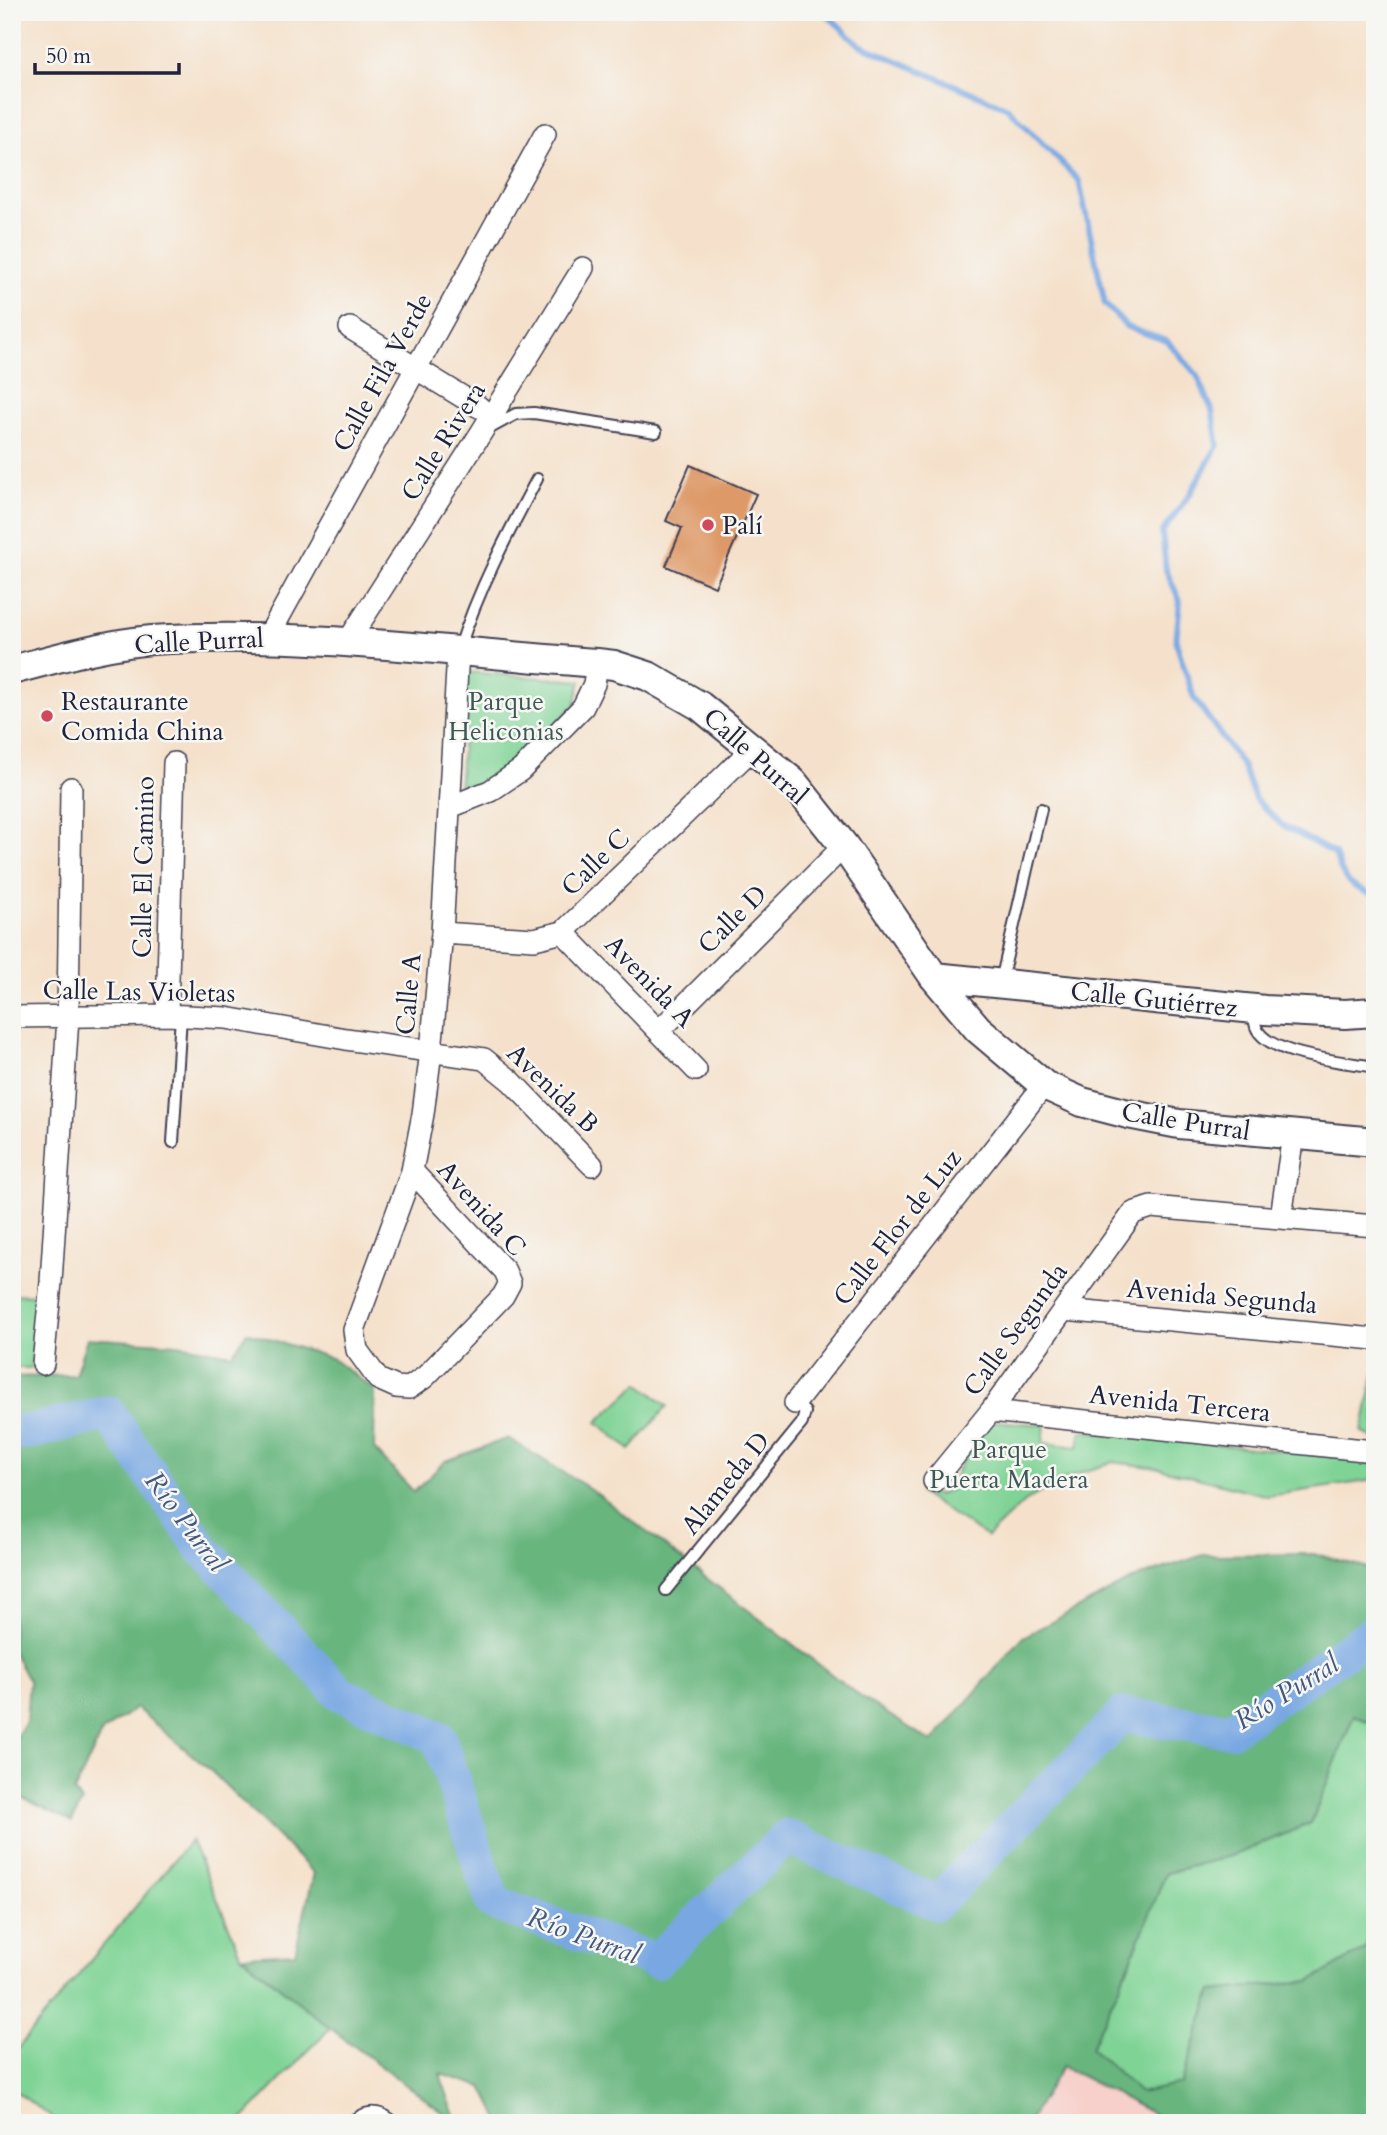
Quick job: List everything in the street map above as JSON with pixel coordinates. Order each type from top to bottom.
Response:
[{"type":"street","name":"Calle Fila Verde","points":[[268,637],[545,134]]},
{"type":"street","name":"Calle Rivera","points":[[347,642],[583,268]]},
{"type":"street","points":[[349,328],[479,407]]},
{"type":"street","name":"Calle Purral","points":[[12,670],[89,650],[150,640],[268,637],[597,663],[648,676],[700,706],[793,782],[844,846],[934,977],[978,1029],[1044,1085],[1082,1102],[1179,1124],[1375,1142]]},
{"type":"street","name":"Calle A","points":[[409,1388],[396,1387],[378,1379],[357,1350],[354,1330],[412,1171],[431,1051],[442,933],[458,652]]},
{"type":"street","points":[[450,807],[491,791],[522,771],[583,707],[594,684],[597,663]]},
{"type":"street","name":"Calle C","points":[[442,933],[534,939],[563,932],[753,748]]},
{"type":"street","name":"Calle El Camino","points":[[174,763],[174,1015]]},
{"type":"street","points":[[43,1364],[68,1017],[71,788]]},
{"type":"street","name":"Calle D","points":[[660,1031],[844,846]]},
{"type":"street","name":"Avenida A","points":[[563,932],[696,1070]]},
{"type":"street","name":"Calle Gutiérrez","points":[[934,977],[1256,1009],[1345,1014],[1375,1012]]},
{"type":"street","name":"Calle Las Violetas","points":[[12,1017],[174,1015],[226,1018],[346,1040]]},
{"type":"street","name":"Avenida B","points":[[346,1040],[484,1059],[497,1068],[592,1165]]},
{"type":"street","name":"Calle Flor de Luz","points":[[794,1403],[1044,1085]]},
{"type":"street","points":[[1293,1135],[1281,1217],[1375,1226]]},
{"type":"street","name":"Avenida C","points":[[409,1388],[425,1377],[503,1296],[510,1283],[505,1271],[412,1171]]},
{"type":"street","name":"Calle Segunda","points":[[934,1481],[991,1411],[1133,1213],[1151,1207],[1281,1217]]},
{"type":"street","name":"Avenida Segunda","points":[[1064,1310],[1375,1339]]},
{"type":"street","name":"Avenida Tercera","points":[[991,1411],[1364,1450]]},
{"type":"lane","points":[[481,433],[516,414],[534,413],[656,432]]},
{"type":"lane","points":[[458,652],[470,616],[498,552],[537,479]]},
{"type":"lane","points":[[1001,984],[1041,809]]},
{"type":"lane","points":[[1256,1009],[1255,1024],[1261,1035],[1288,1051],[1375,1067]]},
{"type":"lane","points":[[173,1142],[174,1015]]},
{"type":"lane","name":"Alameda D","points":[[666,1590],[802,1423],[805,1412],[794,1403]]},
{"type":"path","points":[[12,23],[16,12]]},
{"type":"shaded area","points":[[1062,2065],[1171,2123],[1028,2123]]},
{"type":"green space","name":"Parque Heliconias","points":[[467,672],[581,681],[575,705],[488,787],[459,793]]},
{"type":"green space","points":[[12,1294],[38,1295],[31,1368],[12,1368]]},
{"type":"green space","points":[[247,1332],[331,1358],[375,1390],[374,1449],[414,1492],[445,1461],[508,1438],[592,1490],[861,1697],[932,1742],[1023,1637],[1133,1579],[1203,1555],[1316,1554],[1375,1570],[1375,1725],[1354,1715],[1311,1823],[1234,1855],[1166,1873],[1131,1960],[1091,2048],[1140,2093],[1181,2084],[1212,1991],[1310,1981],[1365,1949],[1375,1920],[1375,2113],[1367,2123],[1171,2123],[1062,2066],[1028,2123],[501,2123],[483,2087],[440,2074],[457,2123],[330,2028],[242,1956],[295,1953],[314,1873],[211,1771],[136,1708],[102,1732],[74,1792],[82,1802],[72,1822],[12,1793],[12,1743],[26,1722],[29,1681],[12,1651],[12,1377],[75,1375],[87,1338],[178,1344],[232,1354]]},
{"type":"green space","points":[[1375,1375],[1375,1439],[1362,1432]]},
{"type":"green space","points":[[639,1383],[667,1406],[630,1450],[597,1422]]},
{"type":"green space","name":"Parque Puerta Madera","points":[[991,1421],[1045,1425],[1043,1443],[1078,1447],[1081,1431],[1344,1457],[1373,1464],[1375,1461],[1375,1480],[1268,1496],[1158,1468],[1113,1462],[1063,1479],[1024,1502],[987,1537],[921,1494],[939,1495],[949,1490],[963,1459]]},
{"type":"green space","points":[[1354,1715],[1375,1725],[1375,1920],[1365,1949],[1310,1981],[1212,1991],[1181,2084],[1140,2093],[1091,2048],[1131,1960],[1166,1873],[1234,1855],[1311,1823]]},
{"type":"green space","points":[[191,1840],[242,1956],[330,2028],[239,2123],[60,2123],[12,2089],[12,2055]]},
{"type":"building","name":"Palí","points":[[690,465],[756,494],[715,587],[666,566],[682,528],[666,521]]},
{"type":"waterway","points":[[824,12],[860,45],[1008,108],[1079,181],[1105,304],[1127,327],[1167,341],[1197,375],[1212,410],[1218,445],[1190,494],[1162,532],[1166,570],[1180,601],[1176,642],[1194,698],[1242,765],[1255,799],[1282,825],[1335,854],[1348,881],[1358,889],[1375,895]]},
{"type":"waterway","name":"Río Purral","points":[[12,1433],[34,1431],[108,1413],[203,1549],[341,1694],[439,1738],[493,1903],[656,1961],[787,1837],[936,1903],[1123,1715],[1230,1730],[1372,1633],[1375,1634]]},
{"type":"place","name":"Palí","points":[[708,525]]},
{"type":"place","name":"Restaurante Comida China","points":[[47,716]]}]
